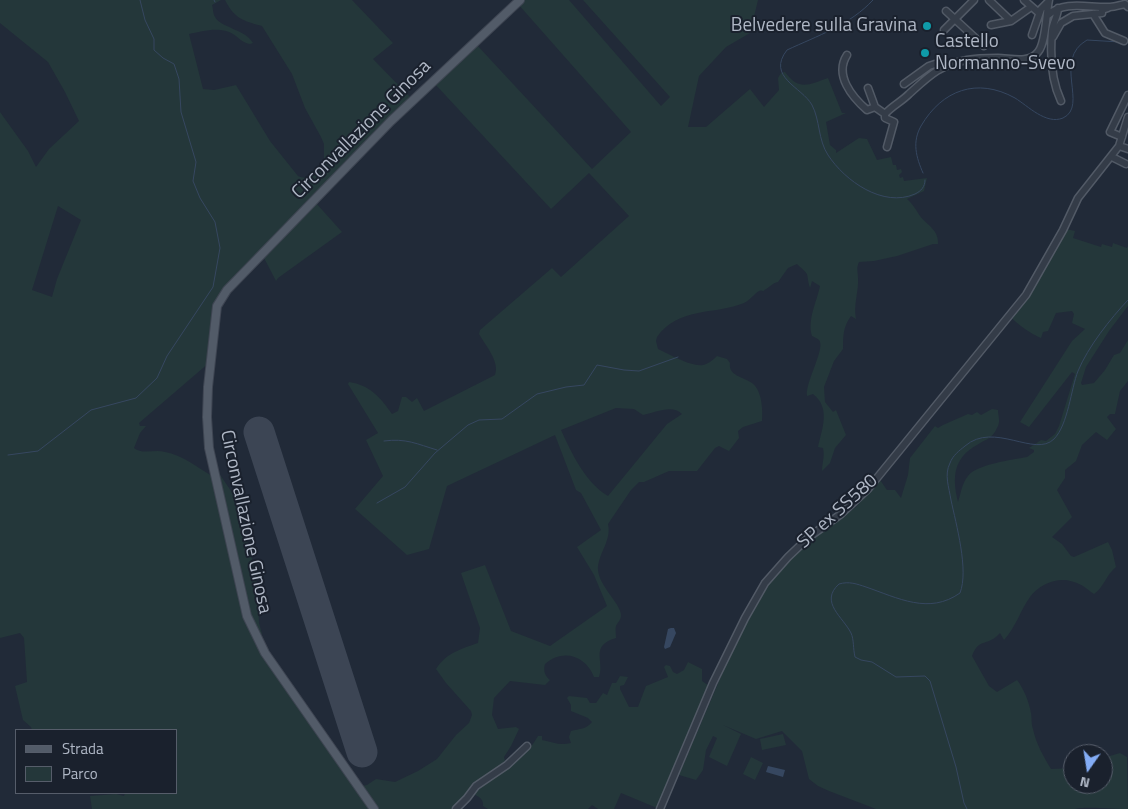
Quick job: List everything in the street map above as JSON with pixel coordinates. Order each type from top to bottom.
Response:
[{"type":"main road","name":"Circonvallazione Ginosa","points":[[374,809],[265,653],[247,616],[209,448],[208,388],[218,306],[227,290],[391,121],[520,0]]},
{"type":"street","points":[[944,30],[974,0]]},
{"type":"street","points":[[990,0],[1011,21]]},
{"type":"street","points":[[1024,0],[1039,13]]},
{"type":"street","points":[[1032,35],[1039,13],[1048,1]]},
{"type":"street","points":[[885,114],[894,104],[941,68],[968,60],[1027,59],[1035,56],[1041,47],[1048,15],[1048,1]]},
{"type":"street","points":[[1048,15],[1058,8],[1077,4],[1110,7]]},
{"type":"street","points":[[1052,38],[1061,23],[1073,16],[1102,13],[1102,10],[1124,4]]},
{"type":"street","points":[[991,25],[1011,21],[1031,7]]},
{"type":"street","points":[[1058,8],[1050,51],[1056,80],[1055,88],[1062,102]]},
{"type":"street","points":[[946,11],[984,46]]},
{"type":"street","points":[[1093,14],[1105,33],[1124,41]]},
{"type":"street","points":[[847,55],[842,65],[843,79],[852,95],[867,110],[875,106]]},
{"type":"street","points":[[904,84],[929,66],[935,64],[941,68]]},
{"type":"street","points":[[868,88],[875,106],[885,114],[885,118],[894,122],[887,147]]},
{"type":"street","points":[[1122,137],[1110,132],[1128,95]]},
{"type":"street","name":"SP ex SS580","points":[[660,809],[713,683],[745,618],[765,583],[788,557],[810,537],[841,514],[868,489],[1026,295],[1085,187],[1112,157],[1119,146],[1126,129],[1128,117]]},
{"type":"street","points":[[1119,146],[1128,149]]},
{"type":"street","points":[[1112,157],[1126,164]]},
{"type":"street","points":[[456,809],[476,786],[506,765],[527,746]]},
{"type":"green space","points":[[0,0],[221,0],[212,5],[215,17],[222,24],[245,35],[253,43],[245,43],[233,34],[223,30],[189,34],[203,89],[214,90],[236,85],[270,141],[298,176],[305,178],[315,174],[324,167],[324,144],[321,137],[305,108],[292,74],[262,26],[240,18],[232,11],[225,0],[352,0],[393,43],[373,59],[411,98],[222,292],[210,362],[139,423],[140,426],[146,426],[140,433],[134,448],[145,452],[161,451],[177,456],[212,476],[250,627],[373,809],[92,809],[90,796],[178,794],[178,729],[32,729],[23,720],[15,686],[27,682],[24,638],[20,633],[0,638],[0,112],[28,151],[36,167],[49,149],[79,121],[48,62],[0,23]],"holes":[[[58,206],[81,220],[57,279],[52,297],[32,290]]]},
{"type":"green space","points":[[523,0],[569,0],[661,106],[670,97],[583,0],[758,0],[750,33],[726,47],[699,76],[688,127],[706,127],[750,89],[764,107],[779,90],[778,78],[781,73],[785,72],[795,82],[804,85],[828,78],[842,113],[846,113],[826,122],[830,145],[836,150],[836,153],[859,138],[867,139],[877,160],[891,157],[893,165],[896,165],[897,170],[901,169],[902,172],[899,175],[900,178],[903,177],[904,181],[927,178],[924,191],[907,199],[935,231],[938,244],[897,256],[859,262],[857,268],[856,319],[851,316],[846,324],[843,336],[843,349],[834,361],[824,387],[825,402],[833,412],[836,410],[846,435],[835,448],[830,463],[822,471],[823,448],[818,447],[824,412],[819,400],[813,394],[807,396],[809,382],[820,350],[819,340],[812,336],[811,324],[820,286],[812,281],[810,288],[806,273],[797,264],[788,268],[778,282],[763,291],[759,291],[744,303],[686,316],[666,327],[657,337],[658,349],[692,364],[705,364],[717,356],[727,359],[730,363],[731,371],[752,383],[758,390],[762,406],[762,421],[743,427],[738,431],[739,438],[729,451],[719,446],[715,448],[697,471],[669,471],[644,482],[639,482],[631,490],[608,524],[608,536],[598,564],[598,570],[602,582],[618,606],[621,615],[616,626],[616,638],[608,641],[600,650],[599,677],[594,677],[586,664],[580,659],[559,656],[545,664],[545,673],[550,680],[545,685],[510,681],[494,698],[492,715],[498,729],[516,727],[519,729],[504,757],[505,761],[520,758],[538,736],[542,736],[542,740],[556,743],[571,743],[569,737],[571,731],[585,727],[592,722],[588,718],[571,711],[571,705],[567,698],[569,696],[587,698],[590,703],[596,703],[603,693],[607,695],[612,683],[616,683],[620,676],[628,677],[624,685],[620,686],[620,689],[629,707],[638,707],[646,686],[668,677],[664,667],[666,665],[670,666],[673,672],[677,674],[684,670],[688,662],[702,669],[702,681],[709,686],[657,808],[621,793],[614,809],[598,809],[592,805],[588,809],[488,809],[483,806],[481,798],[473,794],[457,809],[378,809],[362,786],[376,779],[395,782],[437,759],[456,735],[469,723],[472,715],[471,711],[436,669],[449,655],[478,643],[480,628],[461,573],[485,565],[511,631],[550,646],[607,606],[594,575],[577,547],[601,530],[581,493],[576,490],[555,435],[447,486],[429,549],[407,555],[355,509],[383,476],[366,440],[378,433],[348,384],[349,382],[369,389],[384,403],[392,414],[398,411],[402,397],[406,397],[412,402],[417,398],[424,411],[495,375],[496,365],[494,359],[479,334],[480,330],[552,268],[561,277],[629,216],[589,173],[551,209],[434,83],[476,44],[592,169],[631,132],[518,4]],"holes":[[[616,408],[634,409],[643,415],[668,409],[682,414],[667,424],[608,496],[592,483],[586,475],[561,430]]]},
{"type":"green space","points":[[315,202],[342,232],[276,281],[264,258],[261,257]]},
{"type":"green space","points":[[1066,229],[1075,231],[1073,238],[1101,247],[1102,244],[1112,247],[1113,243],[1127,248],[1128,246],[1128,306],[1086,367],[1081,383],[1082,385],[1094,383],[1114,355],[1120,353],[1128,340],[1128,381],[1120,391],[1115,414],[1110,414],[1107,417],[1116,429],[1107,440],[1096,432],[1082,445],[1076,461],[1065,470],[1065,478],[1057,490],[1072,517],[1052,537],[1062,544],[1071,556],[1074,557],[1108,542],[1116,567],[1094,594],[1080,584],[1068,580],[1050,582],[1039,588],[1030,597],[1012,630],[1004,640],[1000,633],[992,640],[978,646],[972,656],[989,686],[997,692],[1017,680],[1022,687],[1028,700],[1034,735],[1043,755],[1051,769],[1063,768],[1063,794],[1113,794],[1113,755],[1120,753],[1127,757],[1128,809],[876,809],[829,791],[809,779],[802,751],[782,731],[756,739],[723,725],[741,734],[727,766],[709,757],[717,738],[713,736],[706,750],[703,770],[696,780],[679,775],[748,613],[758,595],[799,549],[856,507],[880,480],[887,490],[895,490],[901,498],[908,475],[910,458],[935,426],[938,428],[968,414],[972,415],[977,412],[981,415],[992,409],[998,410],[999,424],[995,432],[969,450],[959,462],[955,477],[958,502],[964,482],[973,472],[995,463],[1027,457],[1034,452],[1034,450],[1029,448],[1041,440],[1046,441],[1055,434],[1075,374],[1072,372],[1029,427],[1020,422],[1072,341],[1085,329],[1072,323],[1074,314],[1072,311],[1056,313],[1048,331],[1043,332],[1041,338],[1024,328],[1010,315]]},
{"type":"green space","points":[[216,469],[240,504],[257,581],[259,623],[262,634],[259,636],[251,617]]},
{"type":"green space","points":[[783,734],[786,745],[762,750],[760,739]]},
{"type":"green space","points":[[751,757],[763,763],[755,780],[743,774]]},
{"type":"water","points":[[674,628],[676,633],[670,647],[665,649],[668,629]]},
{"type":"water","points":[[768,766],[785,770],[783,777],[766,772]]},
{"type":"waterway","points":[[8,455],[38,451],[91,410],[136,398],[157,378],[167,356],[213,287],[220,248],[215,222],[200,198],[193,181],[196,162],[181,112],[179,79],[174,64],[154,50],[154,39],[145,20],[140,0]]},
{"type":"waterway","points":[[873,0],[844,23],[787,50],[782,59],[783,75],[812,105],[822,143],[835,165],[844,174],[866,190],[890,197],[903,197],[915,194],[923,187],[925,180]]},
{"type":"waterway","points":[[923,173],[916,149],[918,132],[939,103],[962,91],[974,88],[987,88],[1015,98],[1044,117],[1050,119],[1063,118],[1070,112],[1073,104],[1071,70],[1072,59],[1077,49],[1087,40],[1120,42]]},
{"type":"waterway","points":[[967,809],[930,681],[925,676],[896,677],[872,662],[855,657],[853,638],[834,609],[831,597],[839,584],[846,583],[853,583],[902,600],[925,604],[948,600],[960,593],[963,572],[962,560],[947,477],[951,460],[954,455],[976,439],[988,437],[1001,438],[1036,445],[1046,444],[1054,439],[1063,425],[1082,362],[1100,334],[1128,300]]},
{"type":"waterway","points":[[377,503],[405,487],[435,453],[468,425],[479,420],[502,419],[537,394],[584,385],[597,365],[639,371],[678,357]]},
{"type":"waterway","points":[[384,441],[405,441],[437,450]]},
{"type":"runway","points":[[259,432],[362,752]]},
{"type":"place","name":"Belvedere sulla Gravina","points":[[927,26]]},
{"type":"place","name":"Castello Normanno-Svevo","points":[[925,53]]}]
